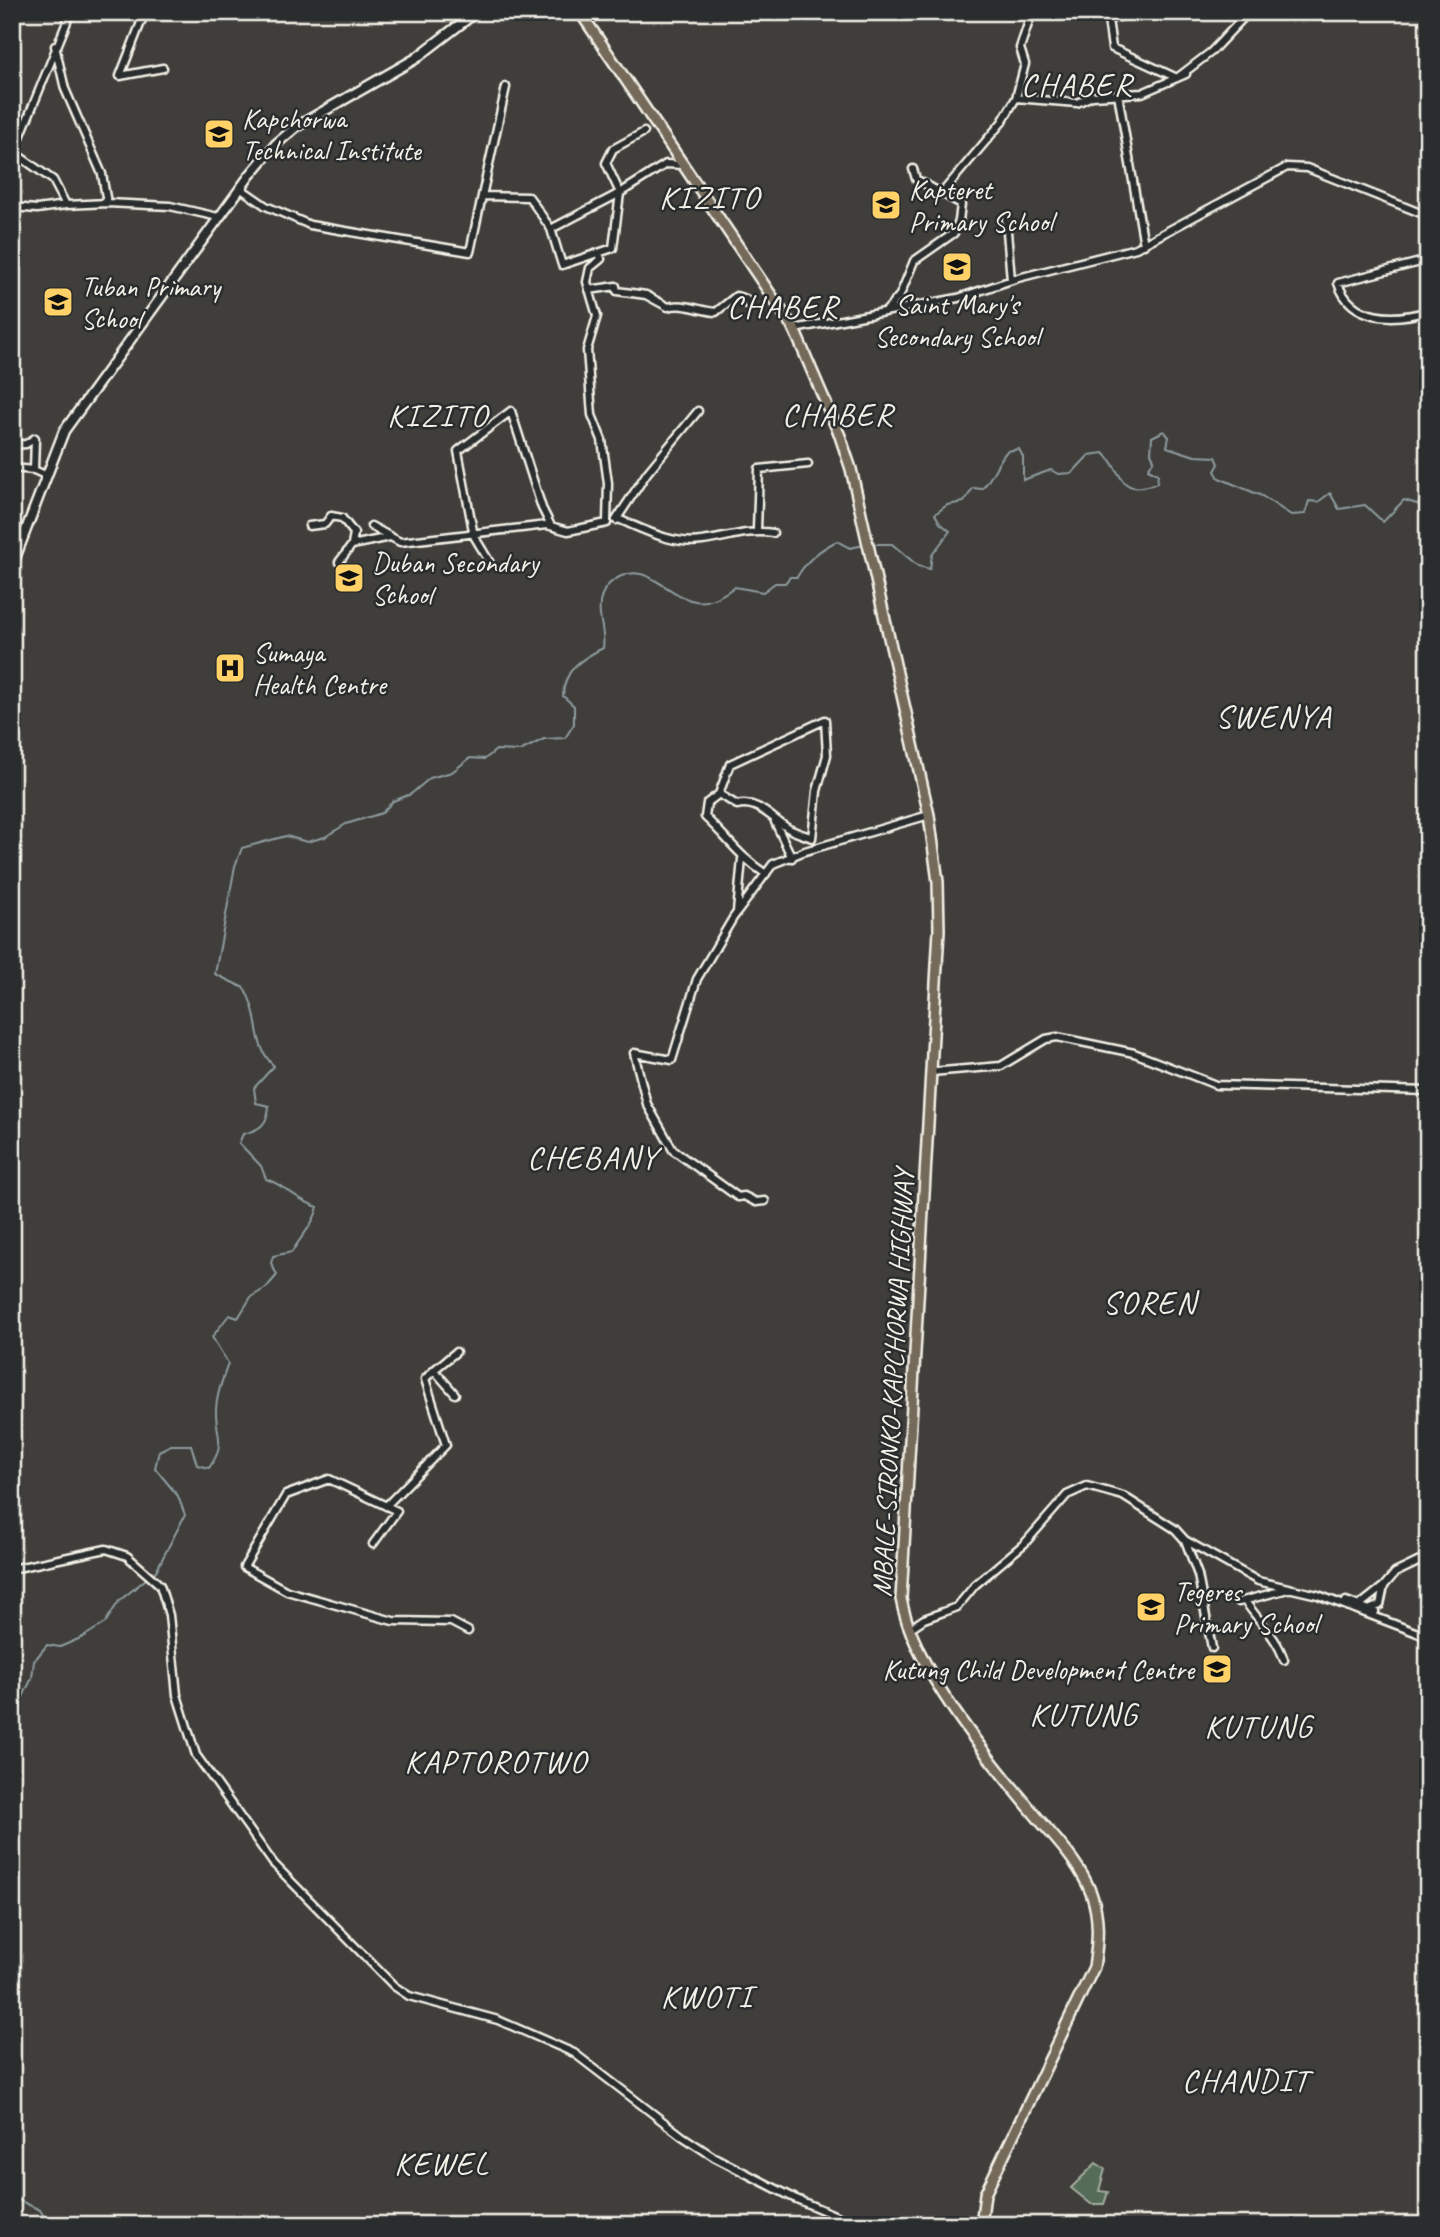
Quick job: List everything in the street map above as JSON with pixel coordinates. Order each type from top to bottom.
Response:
[{"type":"main road","name":"MBALE-SIRONKO-KAPCHORWA HIGHWAY","points":[[580,12],[794,330],[840,436],[851,469],[866,547],[929,815],[937,872],[939,930],[901,1599],[909,1629],[986,1758],[1078,1866],[1091,1894],[1098,1927],[1094,1967],[985,2194],[981,2225]]},
{"type":"street","points":[[66,205],[53,180],[13,151],[71,12]]},
{"type":"street","points":[[145,12],[120,76],[163,68]]},
{"type":"street","points":[[12,565],[52,453],[72,417],[152,313],[218,217],[276,144],[296,127],[415,59],[477,12]]},
{"type":"street","points":[[941,194],[1002,122],[1016,98],[1025,64],[1020,48],[1032,12]]},
{"type":"street","points":[[1090,12],[1108,16],[1140,12]]},
{"type":"street","points":[[1177,78],[1211,51],[1245,16],[1235,12]]},
{"type":"street","points":[[1108,16],[1112,48],[1177,78]]},
{"type":"street","points":[[55,47],[65,89],[102,174],[107,202]]},
{"type":"street","points":[[1016,98],[1077,103],[1092,96],[1142,93],[1186,74]]},
{"type":"street","points":[[240,188],[266,206],[310,225],[470,252],[506,87]]},
{"type":"street","points":[[1118,94],[1144,245]]},
{"type":"street","points":[[482,196],[529,197],[551,229],[562,265],[613,248],[620,193],[606,163],[613,149],[644,132]]},
{"type":"street","points":[[551,229],[620,193],[666,164],[683,165]]},
{"type":"street","points":[[794,330],[958,298],[1010,280],[1144,245],[1279,169],[1293,166],[1307,168],[1428,216]]},
{"type":"street","points":[[887,310],[900,295],[914,261],[954,233],[960,221],[961,204],[916,179],[913,169]]},
{"type":"street","points":[[12,207],[37,209],[107,202],[170,206],[218,217]]},
{"type":"street","points":[[1006,219],[1010,280]]},
{"type":"street","points":[[599,253],[601,259],[590,268],[587,282],[597,316],[587,350],[592,415],[602,440],[608,483],[607,523]]},
{"type":"street","points":[[1428,260],[1338,283],[1341,293],[1355,308],[1376,316],[1404,317],[1428,311]]},
{"type":"street","points":[[589,290],[616,286],[617,291],[646,295],[668,307],[677,304],[702,312],[716,312],[736,296],[746,299],[748,305]]},
{"type":"street","points":[[489,561],[474,536],[458,451],[511,411],[542,508],[551,526]]},
{"type":"street","points":[[371,526],[400,542],[551,526],[568,531],[607,523],[618,519],[647,473],[698,411]]},
{"type":"street","points":[[12,445],[26,444],[34,438],[34,470]]},
{"type":"street","points":[[757,530],[759,469],[808,464]]},
{"type":"street","points":[[12,468],[34,470],[45,475]]},
{"type":"street","points":[[309,526],[325,524],[331,516],[342,518],[354,533],[352,545],[338,562]]},
{"type":"street","points":[[618,519],[665,539],[700,542],[757,530],[773,533]]},
{"type":"street","points":[[352,545],[390,537]]},
{"type":"street","points":[[766,874],[742,859],[727,836],[705,817],[707,803],[719,794],[730,764],[825,720],[827,755],[817,791],[812,838],[774,820]]},
{"type":"street","points":[[719,794],[737,804],[745,803],[766,811],[774,820],[792,857]]},
{"type":"street","points":[[765,1200],[755,1202],[744,1196],[738,1197],[673,1150],[648,1104],[634,1053],[672,1060],[697,979],[737,912],[773,864],[929,815]]},
{"type":"street","points":[[737,912],[742,859]]},
{"type":"street","points":[[931,1072],[1001,1066],[1046,1038],[1057,1037],[1153,1059],[1216,1085],[1428,1091]]},
{"type":"street","points":[[386,1506],[446,1445],[425,1379],[456,1352]]},
{"type":"street","points":[[434,1370],[455,1395]]},
{"type":"street","points":[[373,1544],[397,1511],[329,1479],[286,1495],[244,1567],[287,1591],[393,1621],[451,1622],[468,1631]]},
{"type":"street","points":[[909,1629],[924,1619],[957,1607],[975,1585],[1025,1543],[1066,1495],[1082,1487],[1103,1488],[1123,1496],[1175,1529],[1185,1541],[1198,1575],[1212,1648]]},
{"type":"street","points":[[1185,1541],[1245,1576],[1318,1595],[1428,1637]]},
{"type":"street","points":[[12,1569],[106,1549],[127,1556],[160,1585],[169,1615],[177,1695],[195,1755],[273,1863],[382,1975],[409,1996],[498,2020],[574,2053],[682,2136],[714,2157],[794,2198],[858,2225]]},
{"type":"street","points":[[1360,1605],[1384,1586],[1395,1573],[1423,1559]]},
{"type":"street","points":[[1371,1609],[1380,1605],[1384,1586]]},
{"type":"street","points":[[1284,1660],[1277,1640],[1266,1632],[1242,1602],[1289,1588],[1360,1605],[1409,1629]]},
{"type":"green space","points":[[1096,2163],[1105,2169],[1099,2191],[1108,2192],[1104,2204],[1091,2204],[1071,2188]]},
{"type":"waterway","points":[[873,544],[892,544],[918,566],[930,569],[932,555],[950,531],[940,523],[935,514],[947,505],[964,502],[973,488],[982,489],[1007,451],[1019,449],[1023,457],[1023,480],[1051,470],[1058,474],[1072,473],[1089,455],[1104,453],[1128,485],[1144,487],[1157,483],[1158,474],[1148,469],[1154,460],[1151,453],[1152,437],[1164,431],[1169,437],[1167,447],[1195,456],[1216,457],[1219,464],[1215,471],[1219,478],[1262,496],[1291,515],[1305,514],[1309,501],[1318,502],[1330,493],[1339,509],[1365,505],[1383,522],[1404,500],[1423,506],[1428,504]]},
{"type":"waterway","points":[[12,1743],[17,1734],[17,1709],[32,1678],[34,1661],[47,1645],[60,1647],[105,1623],[119,1601],[156,1571],[185,1515],[178,1496],[155,1468],[159,1451],[171,1445],[191,1445],[197,1465],[209,1468],[219,1447],[216,1408],[228,1363],[212,1337],[229,1315],[238,1318],[251,1297],[266,1288],[277,1275],[271,1263],[273,1256],[292,1252],[318,1207],[266,1179],[261,1166],[239,1143],[243,1134],[265,1122],[269,1106],[256,1103],[254,1088],[274,1066],[262,1049],[253,1009],[244,988],[215,974],[235,866],[242,848],[286,836],[307,842],[325,837],[346,824],[382,813],[393,801],[411,794],[430,778],[452,772],[470,758],[485,759],[496,750],[520,751],[544,739],[565,738],[574,724],[574,706],[563,696],[564,687],[575,666],[603,648],[600,602],[605,589],[620,576],[640,574],[688,599],[708,601],[734,587],[763,592],[775,583],[785,583],[790,577],[797,577],[814,556],[837,541],[850,548],[864,545]]},
{"type":"waterway","points":[[12,2197],[40,2210],[49,2225]]},
{"type":"place","name":"Kapchorwa Technical Institute","points":[[219,134]]},
{"type":"place","name":"Kapteret Primary School","points":[[886,205]]},
{"type":"place","name":"Saint Mary's Secondary School","points":[[957,267]]},
{"type":"place","name":"Tuban Primary School","points":[[58,302]]},
{"type":"place","name":"Duban Secondary School","points":[[349,578]]},
{"type":"place","name":"Sumaya Health Centre","points":[[230,668]]},
{"type":"place","name":"Tegeres Primary School","points":[[1151,1607]]},
{"type":"place","name":"Kutung Child Development Centre","points":[[1217,1669]]},
{"type":"district","name":"CHABER","points":[[1077,84]]},
{"type":"district","name":"KIZITO","points":[[710,197]]},
{"type":"district","name":"CHABER","points":[[783,306]]},
{"type":"district","name":"CHABER","points":[[838,414]]},
{"type":"district","name":"KIZITO","points":[[438,415]]},
{"type":"district","name":"SWENYA","points":[[1274,716]]},
{"type":"district","name":"CHEBANY","points":[[593,1157]]},
{"type":"district","name":"SOREN","points":[[1150,1302]]},
{"type":"district","name":"KUTUNG","points":[[1084,1714]]},
{"type":"district","name":"KUTUNG","points":[[1259,1726]]},
{"type":"district","name":"KAPTOROTWO","points":[[496,1761]]},
{"type":"district","name":"KWOTI","points":[[707,1996]]},
{"type":"district","name":"CHANDIT","points":[[1246,2080]]},
{"type":"district","name":"KEWEL","points":[[442,2163]]}]
